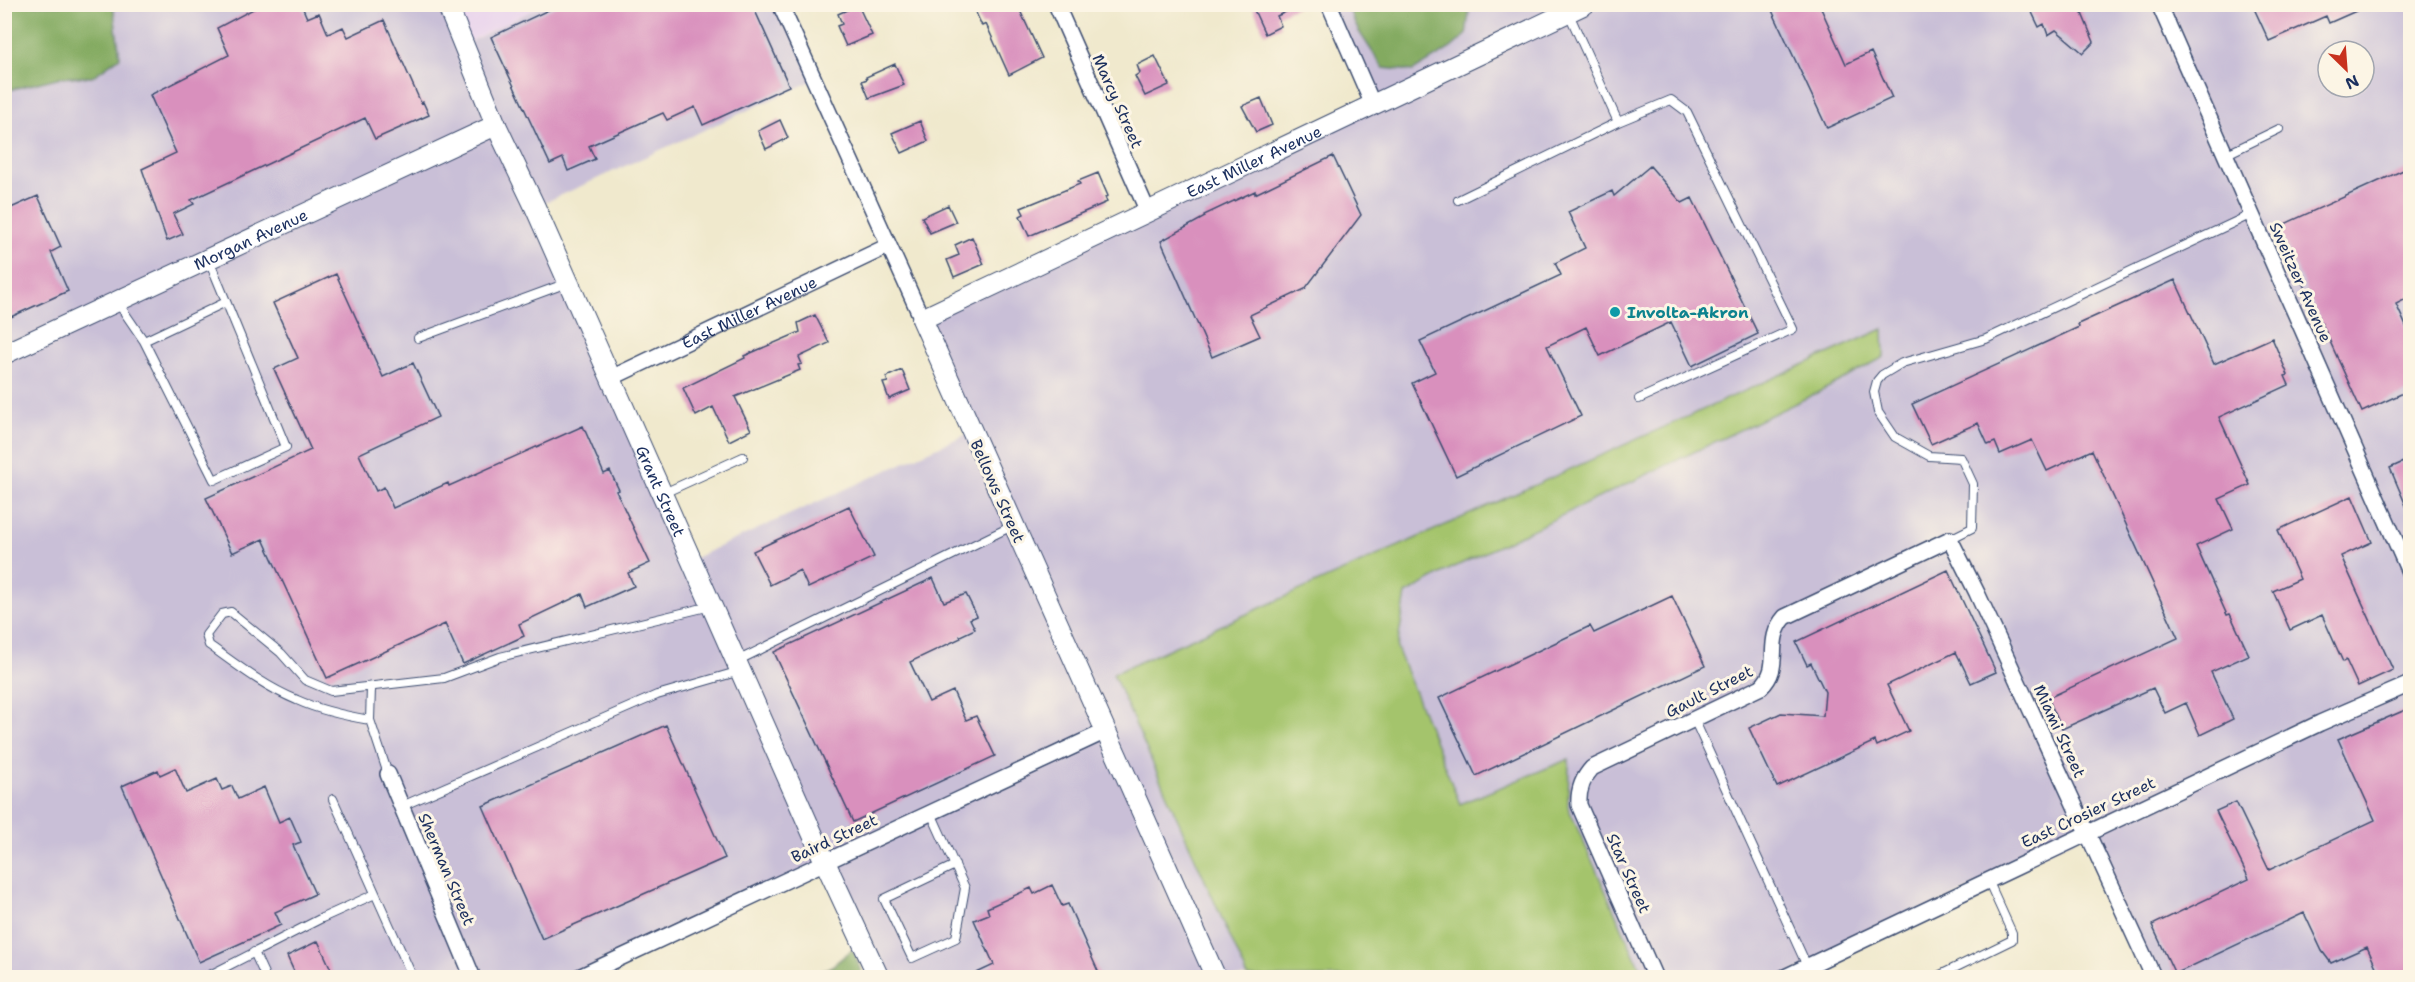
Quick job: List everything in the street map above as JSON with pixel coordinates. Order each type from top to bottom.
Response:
[{"type":"street","name":"Grant Street","points":[[447,4],[496,125],[879,978]]},
{"type":"street","name":"Bellows Street","points":[[780,4],[1216,978]]},
{"type":"street","name":"Marcy Street","points":[[1056,4],[1148,212]]},
{"type":"street","points":[[1329,4],[1373,105]]},
{"type":"street","name":"Sweitzer Avenue","points":[[2163,6],[2225,155],[2410,574]]},
{"type":"street","name":"East Miller Avenue","points":[[922,319],[1577,8]]},
{"type":"street","name":"Morgan Avenue","points":[[4,354],[496,125]]},
{"type":"street","name":"East Miller Avenue","points":[[611,378],[888,246]]},
{"type":"street","name":"Gault Street","points":[[1582,783],[1592,768],[1761,687],[1773,670],[1775,633],[1785,617],[1947,541]]},
{"type":"street","name":"Miami Street","points":[[1947,541],[1977,593],[2154,978]]},
{"type":"street","name":"East Crosier Street","points":[[1784,978],[2320,723],[2410,684]]},
{"type":"street","name":"Baird Street","points":[[577,978],[1106,731]]},
{"type":"street","name":"Sherman Street","points":[[388,774],[473,978]]},
{"type":"street","name":"Star Street","points":[[1582,783],[1578,796],[1579,805],[1655,978]]},
{"type":"lane","points":[[1577,8],[1618,122]]},
{"type":"lane","points":[[1458,200],[1618,122],[1671,100],[1687,112],[1793,329],[1639,399]]},
{"type":"lane","points":[[2225,155],[2279,129]]},
{"type":"lane","points":[[1947,541],[1972,528],[1973,484],[1961,458],[1929,456],[1895,437],[1878,412],[1874,392],[1877,381],[1882,375],[1902,363],[1986,339],[2252,214]]},
{"type":"lane","points":[[117,302],[144,341],[214,480],[276,452],[286,447],[208,259]]},
{"type":"lane","points":[[418,338],[568,282]]},
{"type":"lane","points":[[144,341],[226,302]]},
{"type":"lane","points":[[663,494],[743,457]]},
{"type":"lane","points":[[402,806],[657,695],[740,666],[1014,526]]},
{"type":"lane","points":[[370,720],[297,701],[260,681],[209,645],[206,635],[222,614],[231,612],[281,653],[305,680],[331,691],[444,678],[500,657],[712,605]]},
{"type":"lane","points":[[371,688],[370,720],[388,774]]},
{"type":"lane","points":[[1694,719],[1807,966]]},
{"type":"lane","points":[[333,799],[413,978]]},
{"type":"lane","points":[[931,813],[955,865],[965,888],[956,938],[912,958],[884,899],[955,865]]},
{"type":"lane","points":[[1934,978],[2012,940],[2012,933],[1988,880]]},
{"type":"lane","points":[[204,978],[375,894]]},
{"type":"lane","points":[[254,952],[266,978]]},
{"type":"shaded area","points":[[5,5],[447,5],[464,45],[543,5],[780,5],[814,80],[535,207],[692,559],[971,432],[922,319],[1372,105],[1329,5],[2410,5],[2410,977],[2154,977],[2087,833],[1783,977],[879,977],[825,862],[577,977],[5,978]]},
{"type":"shaded area","points":[[447,5],[543,5],[463,45]]},
{"type":"green space","points":[[4,5],[113,5],[120,57],[92,77],[61,77],[5,91]]},
{"type":"green space","points":[[1347,5],[1470,5],[1466,35],[1451,48],[1413,71],[1383,68],[1358,30]]},
{"type":"green space","points":[[1883,329],[1884,357],[1827,388],[1444,572],[1406,594],[1397,648],[1460,804],[1569,759],[1568,807],[1644,977],[1248,977],[1113,674]]},
{"type":"green space","points":[[853,949],[863,977],[811,977],[832,966]]},
{"type":"building","points":[[263,4],[301,4],[307,18],[319,13],[328,34],[343,27],[348,37],[384,20],[421,103],[423,102],[429,115],[375,139],[365,118],[191,200],[194,204],[173,214],[183,234],[167,241],[142,169],[176,153],[150,95],[229,55],[217,28]]},
{"type":"building","points":[[561,4],[752,4],[789,86],[703,125],[695,107],[667,120],[663,113],[589,146],[595,159],[568,171],[563,158],[550,164],[491,37]]},
{"type":"building","points":[[972,4],[1017,4],[1042,58],[1009,75],[986,24],[982,26]]},
{"type":"building","points":[[1262,4],[1303,4],[1277,16],[1281,26],[1265,34],[1253,8]]},
{"type":"building","points":[[1769,4],[1819,4],[1846,64],[1871,52],[1892,98],[1827,128]]},
{"type":"building","points":[[2028,4],[2078,4],[2094,42],[2083,53],[2056,30],[2048,35],[2044,24],[2039,27]]},
{"type":"building","points":[[2252,4],[2372,4],[2329,23],[2326,16],[2269,41]]},
{"type":"building","points":[[858,5],[872,35],[846,46],[837,26],[842,24],[838,14]]},
{"type":"building","points":[[1155,56],[1169,85],[1145,96],[1135,76],[1140,73],[1137,65]]},
{"type":"building","points":[[895,64],[904,85],[869,98],[862,81]]},
{"type":"building","points":[[1261,98],[1272,125],[1256,132],[1242,106]]},
{"type":"building","points":[[780,120],[788,138],[766,149],[758,131]]},
{"type":"building","points":[[920,121],[928,141],[902,153],[892,133]]},
{"type":"building","points":[[1333,156],[1361,215],[1305,289],[1250,315],[1260,336],[1212,357],[1161,241],[1205,217],[1204,215],[1255,191],[1255,194]]},
{"type":"building","name":"Involta-Akron","points":[[1650,166],[1682,203],[1692,198],[1758,334],[1692,366],[1671,322],[1600,356],[1586,327],[1547,346],[1581,416],[1456,476],[1412,383],[1435,372],[1420,341],[1561,275],[1555,263],[1585,248],[1568,212],[1612,191],[1614,196]]},
{"type":"building","points":[[2410,167],[2410,297],[2396,304],[2410,335],[2410,390],[2362,412],[2278,227]]},
{"type":"building","points":[[1098,173],[1108,196],[1105,197],[1107,202],[1029,236],[1020,216],[1024,214],[1021,208],[1080,184],[1078,181]]},
{"type":"building","points":[[38,196],[61,247],[51,252],[68,291],[4,320],[4,211]]},
{"type":"building","points":[[948,205],[956,222],[930,233],[922,217]]},
{"type":"building","points":[[972,237],[984,264],[954,277],[947,260],[959,255],[955,245]]},
{"type":"building","points":[[336,274],[383,377],[413,363],[438,417],[359,454],[376,491],[384,487],[393,508],[448,483],[449,486],[583,426],[604,474],[610,471],[619,490],[616,491],[650,563],[628,573],[634,586],[587,607],[582,594],[519,624],[524,636],[463,664],[445,624],[327,678],[263,539],[232,553],[206,498],[311,450],[274,369],[298,358],[273,303]]},
{"type":"building","points":[[2175,280],[2214,364],[2272,338],[2288,375],[2285,376],[2289,385],[2219,417],[2250,485],[2219,499],[2233,529],[2196,546],[2227,615],[2230,614],[2249,655],[2211,672],[2233,719],[2200,735],[2186,703],[2165,713],[2153,688],[2062,729],[2048,698],[2178,638],[2092,450],[2047,471],[2032,440],[2000,454],[1995,442],[1988,445],[1978,423],[1931,444],[1912,404]]},
{"type":"building","points":[[815,315],[829,343],[799,357],[802,364],[798,365],[800,370],[735,397],[751,430],[729,441],[713,407],[696,416],[683,388],[745,358],[744,356],[800,332],[798,323]]},
{"type":"building","points":[[902,370],[910,390],[889,399],[883,383],[888,382],[886,377]]},
{"type":"building","points":[[2410,459],[2410,515],[2390,468]]},
{"type":"building","points":[[2352,496],[2372,542],[2341,556],[2393,670],[2358,686],[2346,660],[2343,662],[2322,615],[2290,630],[2273,591],[2300,579],[2278,530]]},
{"type":"building","points":[[849,506],[874,557],[808,588],[800,570],[770,585],[753,551]]},
{"type":"building","points":[[1948,570],[1996,672],[1971,683],[1956,652],[1887,685],[1909,731],[1877,746],[1875,741],[1777,787],[1749,728],[1781,713],[1823,716],[1825,692],[1811,663],[1807,665],[1796,642]]},
{"type":"building","points":[[933,578],[944,602],[966,594],[977,616],[970,619],[975,629],[910,662],[929,702],[953,691],[966,720],[976,716],[995,756],[853,822],[774,652]]},
{"type":"building","points":[[1672,596],[1705,666],[1476,776],[1439,698],[1590,626],[1594,633]]},
{"type":"building","points":[[2410,708],[2410,978],[2381,978],[2367,947],[2331,963],[2322,951],[2304,913],[2175,974],[2152,925],[2249,879],[2216,811],[2236,802],[2269,870],[2375,820],[2338,739]]},
{"type":"building","points":[[666,725],[725,858],[542,939],[483,806]]},
{"type":"building","points":[[175,768],[186,793],[217,779],[222,790],[232,786],[238,799],[264,787],[279,822],[290,817],[301,842],[293,845],[315,894],[275,912],[281,925],[199,962],[122,786],[158,770],[160,775]]},
{"type":"building","points":[[1052,885],[1062,906],[1068,904],[1101,978],[966,978],[994,965],[974,920],[989,914],[987,908],[1031,888],[1034,894]]},
{"type":"building","points":[[318,941],[335,978],[297,978],[287,956]]},
{"type":"place","name":"Involta-Akron","points":[[1615,312]]}]
